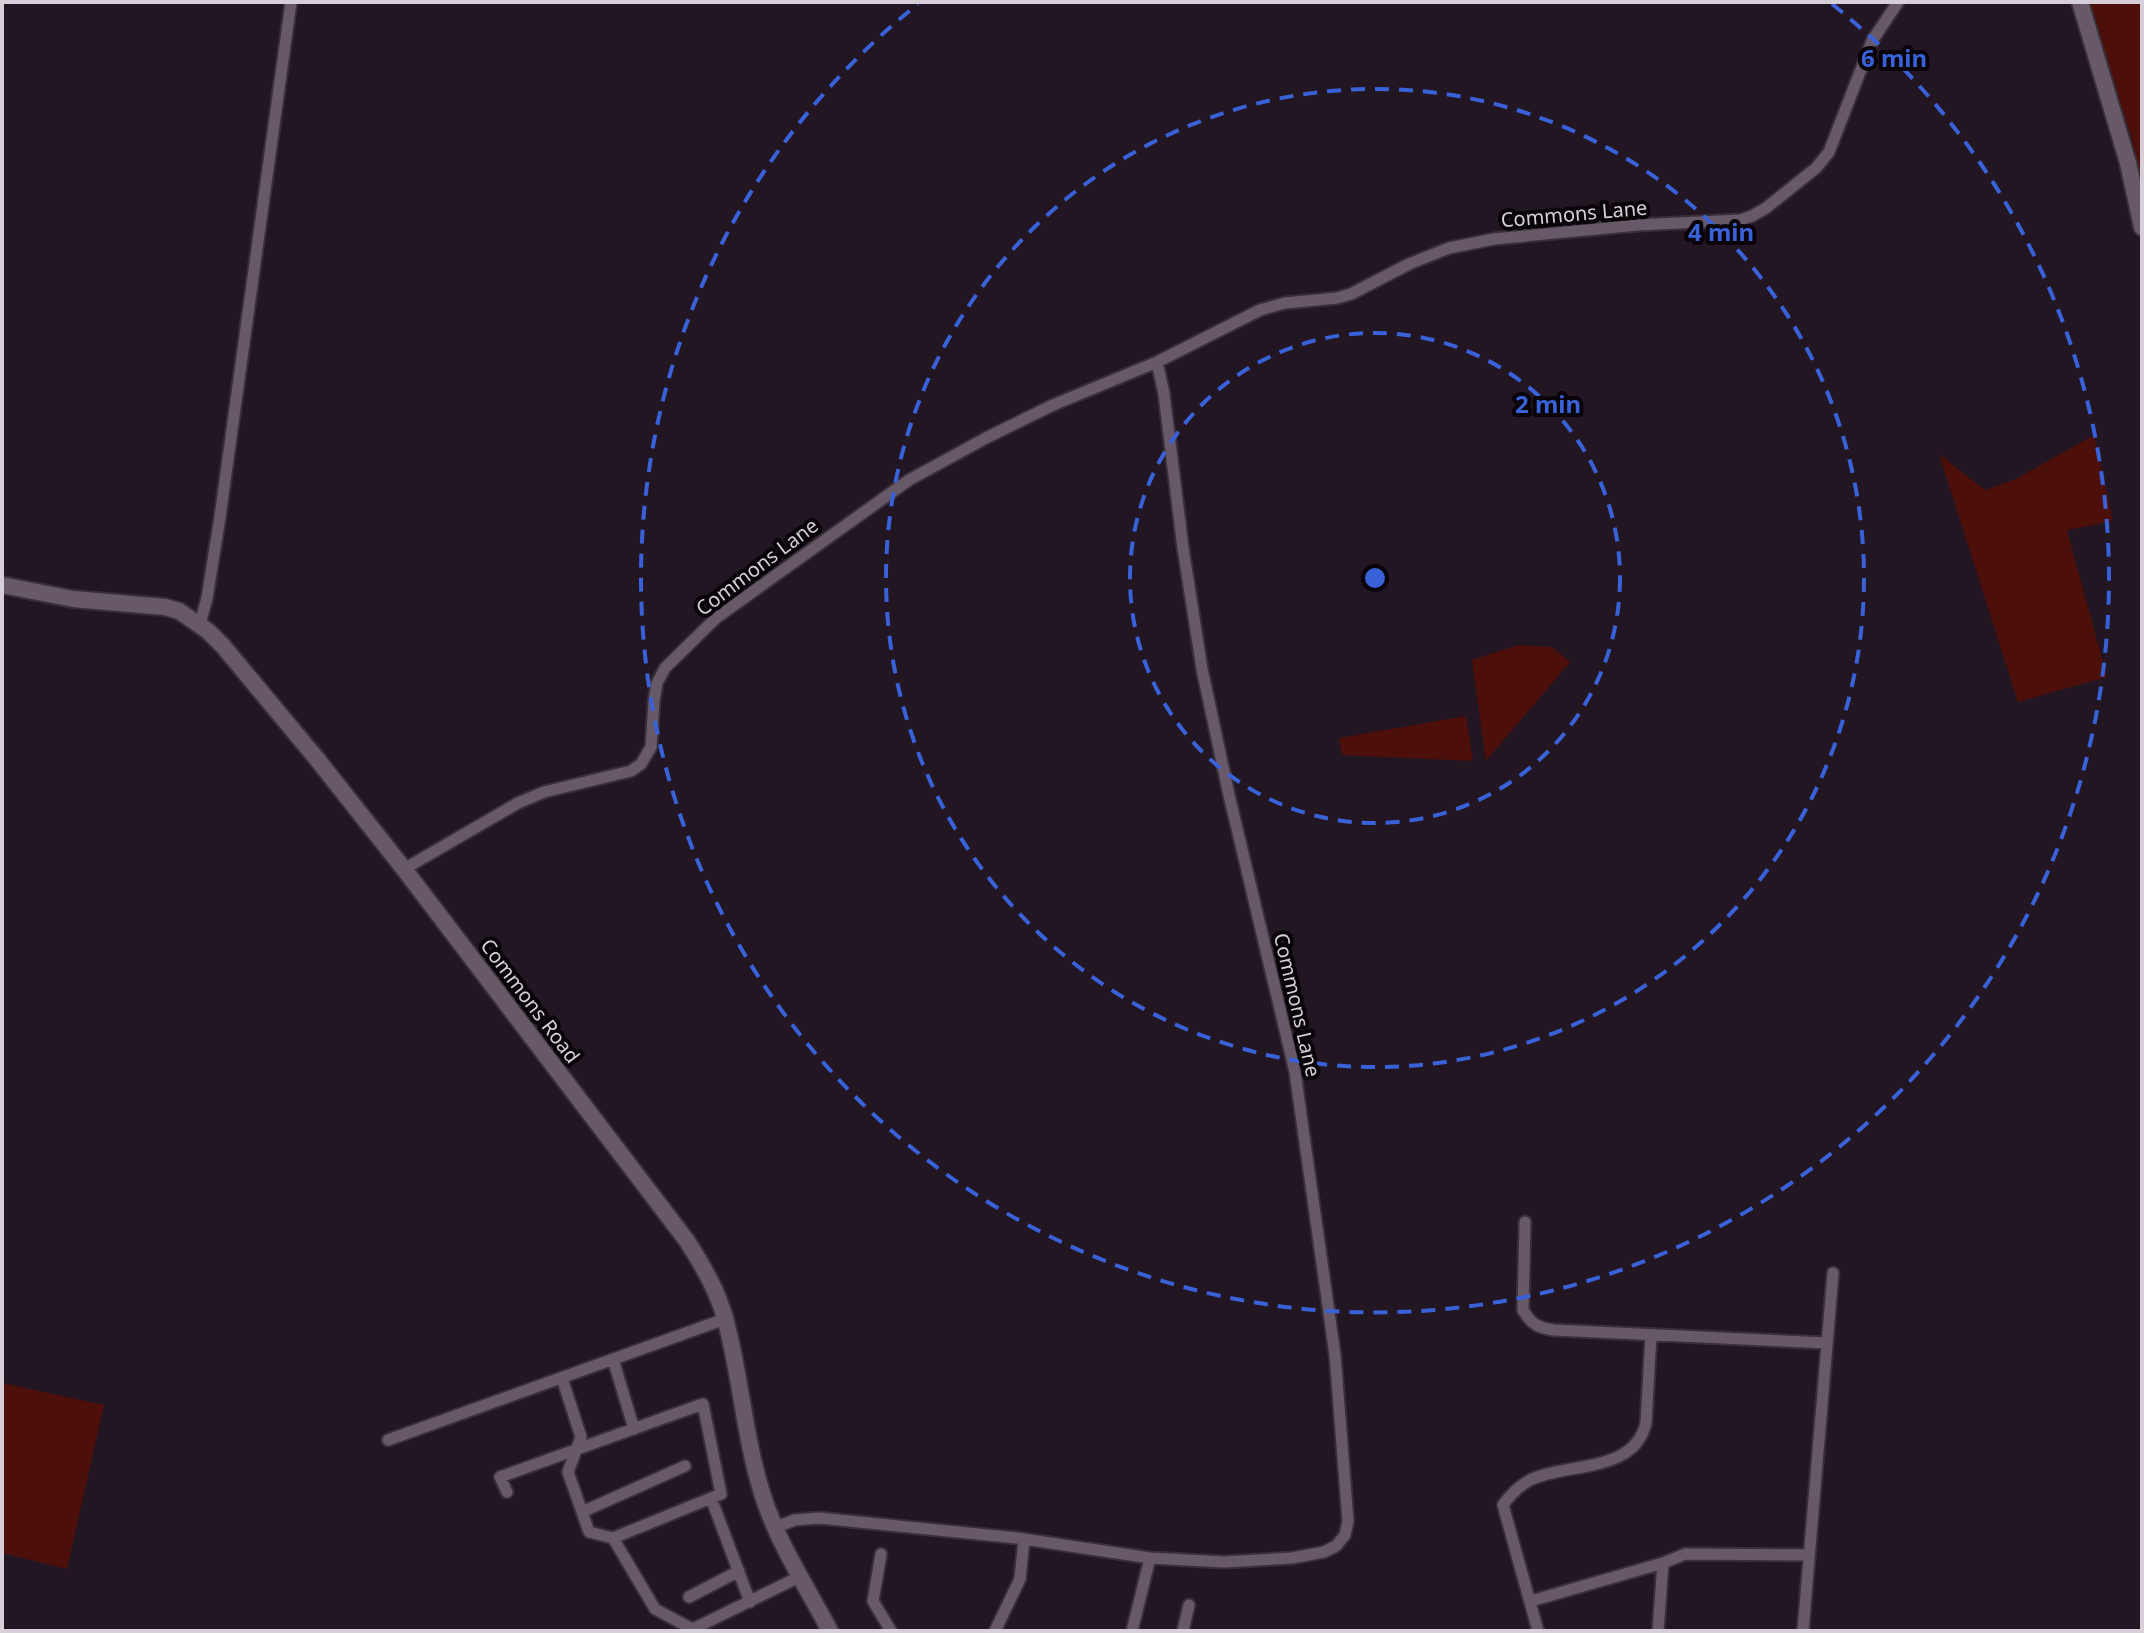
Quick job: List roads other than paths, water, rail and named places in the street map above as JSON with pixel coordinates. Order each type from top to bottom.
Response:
[{"type":"street","points":[[200,624],[225,487],[291,2]]},
{"type":"street","name":"Commons Lane","points":[[404,869],[518,803],[544,792],[631,771],[641,764],[651,747],[657,683],[665,668],[716,618],[909,480],[1053,405],[1157,362],[1260,310],[1285,303],[1351,294],[1409,264],[1449,248],[1494,239],[1638,225],[1740,220],[1766,208],[1816,168],[1829,152],[1872,41],[1898,2]]},
{"type":"street","points":[[2080,2],[2128,163],[2142,227]]},
{"type":"street","name":"Commons Lane","points":[[776,1527],[795,1520],[819,1518],[1024,1539],[1150,1558],[1224,1562],[1292,1558],[1324,1552],[1336,1546],[1345,1535],[1348,1521],[1335,1355],[1295,1072],[1203,675],[1157,362]]},
{"type":"street","name":"Commons Road","points":[[2,585],[73,599],[165,607],[179,611],[200,624],[223,646],[404,869],[687,1241],[704,1268],[725,1319],[751,1453],[763,1495],[776,1527],[830,1631]]},
{"type":"street","points":[[1525,1222],[1523,1310],[1538,1328],[1827,1343]]},
{"type":"street","points":[[1803,1631],[1833,1273]]},
{"type":"street","points":[[388,1440],[725,1319]]},
{"type":"street","points":[[1538,1631],[1503,1505],[1512,1493],[1531,1480],[1616,1459],[1636,1443],[1646,1423],[1651,1335]]},
{"type":"street","points":[[613,1359],[634,1429]]},
{"type":"street","points":[[507,1492],[500,1477],[577,1449],[703,1404],[721,1494],[613,1538],[589,1532],[568,1472],[577,1449],[581,1437],[562,1378]]},
{"type":"street","points":[[582,1512],[685,1466]]},
{"type":"street","points":[[711,1498],[750,1602]]},
{"type":"street","points":[[613,1538],[655,1609],[695,1630],[801,1576]]},
{"type":"street","points":[[995,1631],[1020,1579],[1024,1539]]},
{"type":"street","points":[[881,1554],[873,1601],[891,1631]]},
{"type":"street","points":[[1531,1601],[1685,1554],[1809,1555]]},
{"type":"street","points":[[1132,1631],[1150,1558]]},
{"type":"street","points":[[1658,1631],[1663,1563]]},
{"type":"street","points":[[689,1597],[739,1571]]},
{"type":"street","points":[[1183,1631],[1189,1605]]}]
